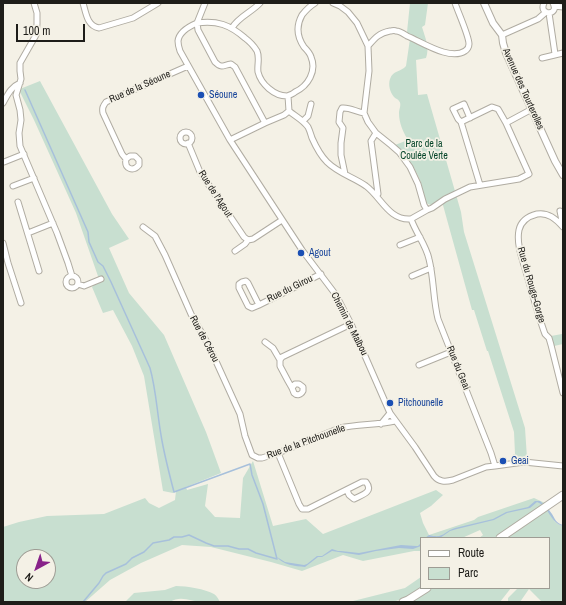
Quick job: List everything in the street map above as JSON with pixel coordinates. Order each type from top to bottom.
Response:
[{"type":"main road","points":[[501,537],[563,495]]},
{"type":"main road","points":[[403,602],[425,589]]},
{"type":"street","points":[[34,3],[37,14],[36,35],[20,63],[21,79],[16,95],[21,120],[19,133],[20,146],[72,276],[76,277],[78,280],[76,288],[72,289],[67,286],[66,280],[72,276]]},
{"type":"street","points":[[83,3],[88,21],[94,27],[99,28],[133,18],[158,3]]},
{"type":"street","points":[[205,3],[197,23],[198,30],[218,65],[221,66],[231,64],[235,66],[266,123]]},
{"type":"street","points":[[232,28],[234,24],[260,3]]},
{"type":"street","points":[[197,23],[217,23],[232,28],[249,41],[254,46],[259,57],[258,71],[263,83],[273,91],[288,96],[300,90],[310,79],[312,74],[312,58],[300,40],[298,28],[302,16],[310,6],[315,3]]},
{"type":"street","points":[[333,3],[348,12],[357,23],[368,46],[369,71],[364,113],[368,122],[376,133],[399,152],[410,167],[427,210]]},
{"type":"street","points":[[368,46],[383,32],[397,30],[436,50],[452,54],[461,53],[466,50],[469,45],[455,3]]},
{"type":"street","name":"Avenue des Tourterelles","points":[[484,3],[493,23],[502,35],[506,53],[555,161],[563,175]]},
{"type":"street","points":[[543,3],[543,10],[548,13],[555,54]]},
{"type":"street","points":[[502,35],[553,11],[554,5],[563,7]]},
{"type":"street","name":"Chemin de Malbou","points":[[197,23],[190,26],[178,40],[180,51],[230,140],[306,257],[321,274],[336,295],[351,324],[390,413],[437,479],[441,481],[453,480],[486,467],[524,462],[563,466]]},
{"type":"street","points":[[542,58],[563,53]]},
{"type":"street","name":"Rue de la Séoune","points":[[126,159],[122,154],[102,109],[104,104],[188,66]]},
{"type":"street","points":[[3,103],[10,90],[20,83]]},
{"type":"street","points":[[288,96],[289,111]]},
{"type":"street","points":[[303,121],[308,116],[311,104]]},
{"type":"street","points":[[470,118],[464,104],[453,109],[461,122],[480,185]]},
{"type":"street","points":[[289,111],[303,121],[307,126],[321,155],[330,165],[365,185],[376,195],[390,212],[407,220],[470,187],[519,179],[529,174],[498,109],[492,107],[461,122]]},
{"type":"street","points":[[345,174],[341,155],[343,128],[339,122],[340,112],[342,108],[347,108],[356,112],[364,113]]},
{"type":"street","points":[[506,123],[532,109]]},
{"type":"street","points":[[230,140],[284,115],[289,111]]},
{"type":"street","points":[[376,133],[371,141],[378,194],[376,195]]},
{"type":"street","name":"Rue de l'Agout","points":[[188,143],[200,172],[244,237],[248,240]]},
{"type":"street","points":[[4,162],[24,154]]},
{"type":"street","points":[[13,186],[34,178]]},
{"type":"street","points":[[18,202],[39,271]]},
{"type":"street","points":[[560,212],[563,227]]},
{"type":"street","name":"Rue du Rouge-Gorge","points":[[563,227],[553,217],[540,213],[525,220],[519,228],[518,237],[532,293],[545,334],[549,338],[563,393]]},
{"type":"street","name":"Rue du Geai","points":[[411,219],[429,257],[436,310],[495,466]]},
{"type":"street","points":[[235,251],[248,240],[253,239],[282,220]]},
{"type":"street","points":[[28,233],[52,223]]},
{"type":"street","name":"Rue de Cérou","points":[[143,227],[155,236],[165,255],[191,314],[209,346],[240,414],[250,451],[255,457]]},
{"type":"street","points":[[400,246],[420,237]]},
{"type":"street","points":[[3,243],[21,303]]},
{"type":"street","points":[[412,276],[431,268]]},
{"type":"street","name":"Rue du Girou","points":[[259,305],[248,283],[246,281],[239,284],[239,288],[248,306],[252,308],[259,305],[321,274]]},
{"type":"street","points":[[78,284],[84,286],[100,279]]},
{"type":"street","points":[[280,360],[282,357],[351,324]]},
{"type":"street","points":[[265,342],[273,348],[280,360],[280,366],[292,388]]},
{"type":"street","points":[[420,365],[451,352]]},
{"type":"street","points":[[381,424],[390,413]]},
{"type":"street","name":"Rue de la Pitchounelle","points":[[255,457],[262,458],[278,453],[347,426],[381,424],[395,421]]},
{"type":"street","points":[[278,453],[302,509],[308,508],[346,490]]},
{"type":"green space","name":"Parc de la Coulée Verte","points":[[410,3],[428,3],[425,25],[422,27],[427,42],[427,54],[426,58],[416,60],[418,95],[427,94],[461,212],[464,232],[525,428],[527,458],[514,459],[514,432],[474,310],[472,310],[441,198],[432,205],[426,202],[421,183],[415,170],[401,150],[399,150],[395,145],[408,140],[403,131],[400,120],[400,102],[393,95],[389,84],[391,76],[406,66],[410,39],[406,37]]},
{"type":"green space","points":[[40,81],[112,214],[129,239],[109,248],[129,293],[164,335],[206,432],[221,473],[186,487],[187,490],[208,484],[205,506],[215,517],[240,518],[243,478],[253,461],[273,526],[306,519],[323,534],[436,490],[443,495],[431,506],[420,513],[429,535],[534,498],[545,503],[496,537],[480,537],[483,535],[480,530],[464,537],[420,537],[420,551],[363,561],[343,555],[302,571],[211,547],[182,545],[141,563],[110,580],[85,602],[3,602],[3,527],[47,516],[104,514],[145,498],[149,503],[159,508],[175,500],[176,491],[173,493],[163,491],[144,376],[132,346],[113,310],[103,313],[92,287],[99,279],[76,213],[20,92],[20,89]]},
{"type":"green space","points":[[562,334],[563,344],[554,346],[551,336]]},
{"type":"green space","points":[[546,509],[559,525],[563,526],[563,602],[542,602],[529,589],[550,589],[550,537],[506,537]]},
{"type":"green space","points":[[420,578],[420,589],[402,599],[382,602],[349,602],[405,588]]},
{"type":"green space","points":[[176,586],[196,588],[210,592],[216,596],[220,602],[203,602],[178,599],[170,602],[125,602],[134,593],[165,590]]},
{"type":"green space","points":[[431,589],[510,589],[500,602],[412,602]]},
{"type":"green space","points":[[517,589],[529,589],[520,602],[508,602],[508,598]]},
{"type":"water","points":[[535,501],[540,501],[549,510],[556,521],[563,526],[555,522],[544,507],[537,502],[530,508],[507,513],[494,520],[450,531],[441,537],[426,537],[429,535],[441,536],[455,528],[493,519],[506,512],[528,507]]},
{"type":"water","points":[[420,544],[420,546],[413,549],[399,548],[359,555],[332,551],[322,557],[318,557],[305,567],[293,566],[282,562],[277,557],[285,562],[304,565],[317,556],[322,556],[332,549],[359,553],[401,545],[418,546]]},
{"type":"waterway","points":[[25,90],[88,232],[89,242],[98,262],[103,266],[111,282],[150,368],[168,471],[174,492],[250,464],[252,475],[263,504],[277,559]]},
{"type":"waterway","points":[[83,602],[106,573],[126,564],[132,558],[144,552],[153,543],[169,540],[174,537],[189,535],[214,546],[228,546],[239,549],[248,549],[277,559]]},
{"type":"place","name":"Séoune","points":[[201,95]]},
{"type":"place","name":"Agout","points":[[301,253]]},
{"type":"place","name":"Pitchounelle","points":[[390,403]]},
{"type":"place","name":"Geai","points":[[503,461]]}]
